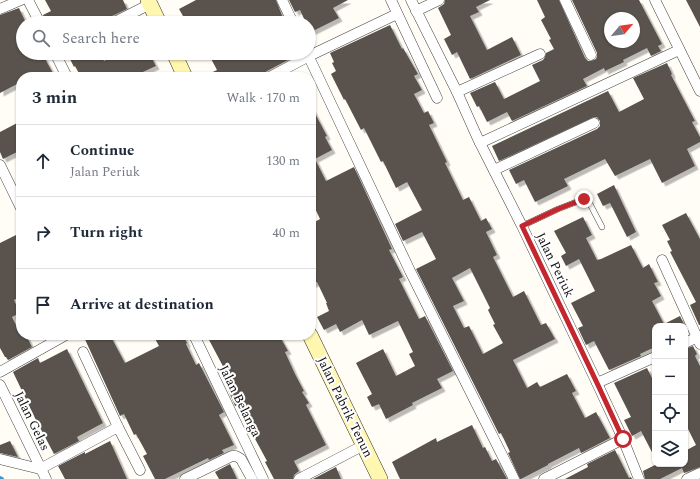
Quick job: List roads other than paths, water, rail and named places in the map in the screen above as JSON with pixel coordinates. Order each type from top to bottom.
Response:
[{"type":"street","points":[[0,9],[20,0]]},
{"type":"street","points":[[28,0],[36,16]]},
{"type":"street","points":[[282,0],[290,16]]},
{"type":"street","points":[[391,0],[437,98]]},
{"type":"street","name":"Jalan Periuk","points":[[411,0],[522,226],[597,383],[640,479]]},
{"type":"street","points":[[416,11],[439,0]]},
{"type":"street","points":[[565,0],[591,55]]},
{"type":"street","points":[[655,0],[700,91]]},
{"type":"street","points":[[125,16],[150,2],[156,16]]},
{"type":"street","points":[[316,50],[398,14]]},
{"type":"street","points":[[480,143],[679,50]]},
{"type":"street","points":[[457,92],[540,54]]},
{"type":"street","points":[[58,60],[64,72]]},
{"type":"street","points":[[177,60],[183,72]]},
{"type":"street","points":[[278,72],[298,60]]},
{"type":"street","points":[[311,60],[410,271],[514,479]]},
{"type":"street","points":[[494,170],[594,123]]},
{"type":"street","points":[[0,165],[16,198]]},
{"type":"street","points":[[662,260],[699,339],[688,342]]},
{"type":"street","points":[[0,372],[57,340]]},
{"type":"street","name":"Jalan Belanga","points":[[196,340],[263,479]]},
{"type":"street","name":"Jalan Pabrik Tenun","points":[[312,340],[380,479]]},
{"type":"street","points":[[83,352],[140,470]]},
{"type":"street","points":[[597,383],[652,358]]},
{"type":"street","name":"Jalan Gelas","points":[[0,385],[46,479]]},
{"type":"street","points":[[0,459],[40,469],[118,427]]},
{"type":"street","points":[[544,479],[623,439]]},
{"type":"street","points":[[299,479],[364,445]]},
{"type":"street","points":[[185,479],[232,456],[236,456],[242,459],[252,479]]},
{"type":"street","points":[[687,479],[700,473]]},
{"type":"lane","points":[[522,226],[558,209],[584,199],[590,204],[602,227]]}]
